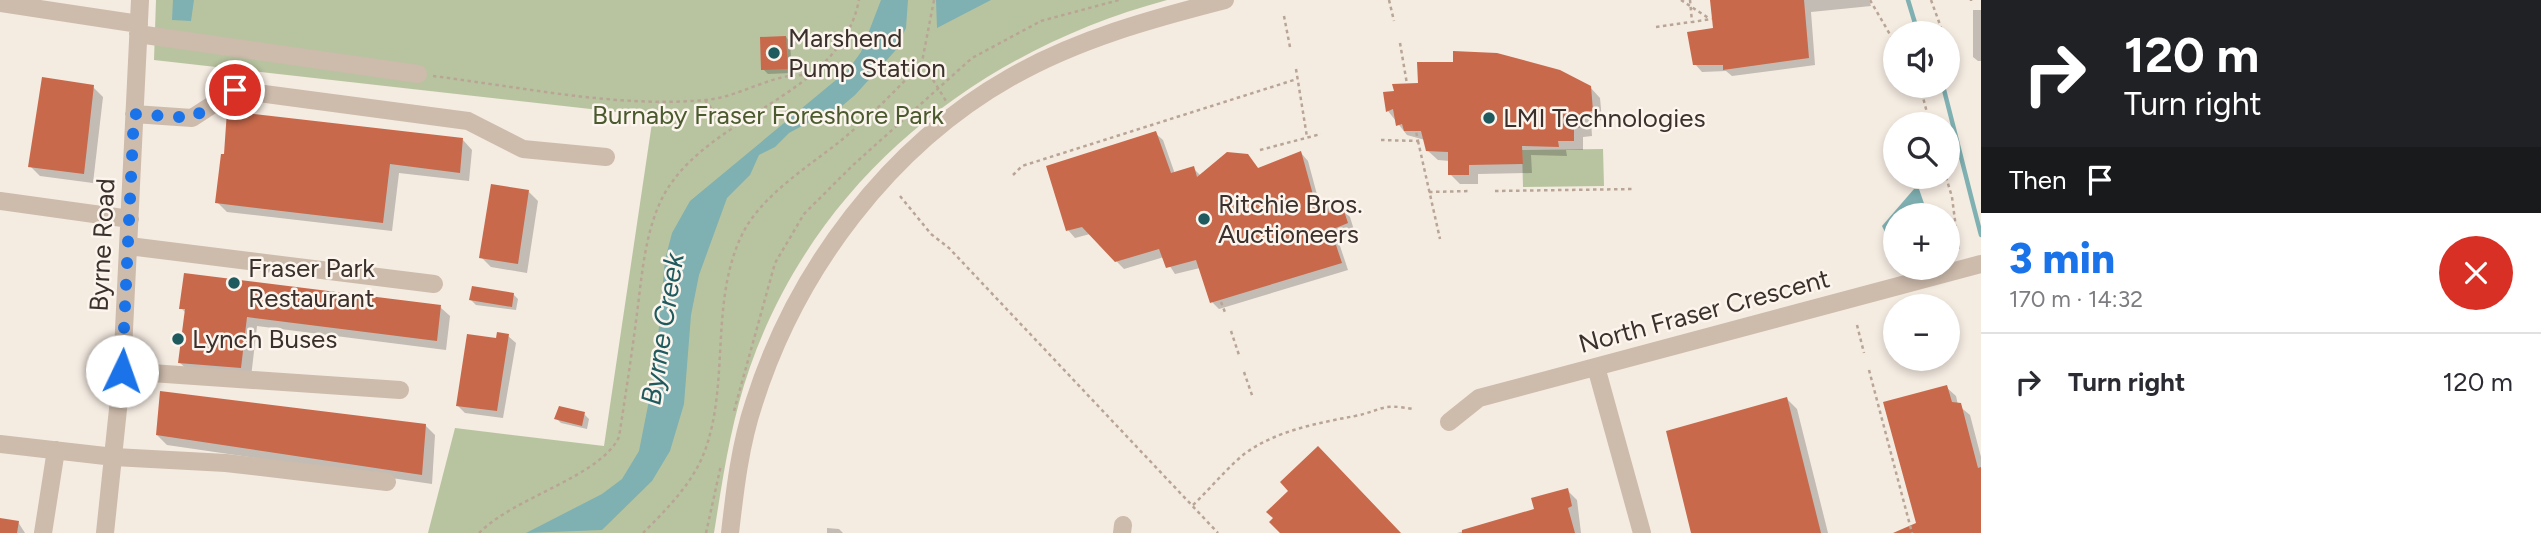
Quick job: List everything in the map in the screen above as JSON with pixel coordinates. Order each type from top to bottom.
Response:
[{"type":"street","name":"Byrne Road","points":[[105,533],[122,371],[140,0]]},
{"type":"street","points":[[730,533],[745,437],[766,369],[818,266],[854,215],[890,174],[931,135],[1011,77],[1104,34],[1225,0]]},
{"type":"street","points":[[0,3],[138,29],[418,74]]},
{"type":"street","points":[[134,114],[192,118],[235,90],[468,121],[523,149],[606,158]]},
{"type":"street","points":[[0,201],[130,219]]},
{"type":"street","points":[[129,246],[434,284]]},
{"type":"street","name":"North Fraser Crescent","points":[[1449,422],[1479,398],[1981,264]]},
{"type":"street","points":[[1596,367],[1642,533]]},
{"type":"street","points":[[122,371],[400,390]]},
{"type":"street","points":[[0,444],[114,457],[226,463],[387,482]]},
{"type":"street","points":[[43,533],[55,450]]},
{"type":"path","points":[[478,533],[505,512],[598,461],[614,449],[619,437],[644,263],[658,210],[679,174],[727,130],[809,76],[832,55],[855,22],[859,0]]},
{"type":"path","points":[[643,533],[687,484],[704,453],[713,419],[727,287],[745,229],[797,174],[888,99],[922,62],[934,0]]},
{"type":"path","points":[[922,62],[938,90],[972,58],[1015,33],[1041,21],[1119,0]]},
{"type":"path","points":[[1389,0],[1394,21]]},
{"type":"path","points":[[1656,27],[1711,19],[1681,0]]},
{"type":"path","points":[[1690,0],[1692,22]]},
{"type":"path","points":[[1870,0],[1883,22]]},
{"type":"path","points":[[1931,0],[1939,21]]},
{"type":"path","points":[[1284,16],[1290,47]]},
{"type":"path","points":[[1400,43],[1407,84]]},
{"type":"path","points":[[1296,69],[1307,137]]},
{"type":"path","points":[[418,74],[629,100],[705,100],[737,95],[793,73],[809,76]]},
{"type":"path","points":[[1013,175],[1022,166],[1297,79]]},
{"type":"path","points":[[705,100],[727,130]]},
{"type":"path","points":[[1416,131],[1440,239]]},
{"type":"path","points":[[1260,150],[1321,134]]},
{"type":"path","points":[[1381,141],[1418,141]]},
{"type":"path","points":[[1495,191],[1635,189]]},
{"type":"path","points":[[1429,192],[1470,191]]},
{"type":"path","points":[[900,195],[931,234],[949,248],[1218,533]]},
{"type":"path","points":[[1221,302],[1226,315]]},
{"type":"path","points":[[1857,325],[1864,353]]},
{"type":"path","points":[[1231,331],[1238,355]]},
{"type":"path","points":[[1869,370],[1912,533]]},
{"type":"path","points":[[1244,372],[1253,398]]},
{"type":"path","points":[[1193,505],[1245,454],[1278,436],[1326,421],[1359,415],[1383,405],[1413,409]]},
{"type":"green space","name":"Burnaby Fraser Foreshore Park","points":[[156,0],[1167,0],[1098,23],[1031,52],[969,89],[912,132],[861,181],[816,237],[779,299],[750,367],[733,428],[714,533],[428,533],[455,428],[604,446],[653,116],[154,60]]},
{"type":"green space","points":[[1603,149],[1604,186],[1523,187],[1522,150]]},
{"type":"water","points":[[173,0],[194,0],[191,21],[172,20]]},
{"type":"water","name":"Byrne Creek","points":[[881,0],[908,0],[906,28],[895,51],[855,95],[829,117],[813,120],[789,133],[775,147],[759,155],[750,175],[727,198],[699,275],[691,315],[684,404],[670,451],[652,481],[602,530],[526,533],[602,494],[622,479],[639,451],[655,370],[665,260],[672,233],[690,201],[848,70],[861,52]]},
{"type":"water","points":[[936,0],[991,0],[937,28]]},
{"type":"water","points":[[1914,189],[1919,189],[1924,203],[1902,203]]},
{"type":"building","points":[[1710,0],[1804,0],[1809,58],[1723,70],[1723,65],[1693,65],[1687,32],[1713,28]]},
{"type":"building","name":"Marshend Pump Station","points":[[786,36],[788,69],[761,70],[760,37]]},
{"type":"building","name":"LMI Technologies","points":[[1453,51],[1497,53],[1560,70],[1591,86],[1593,111],[1583,112],[1583,127],[1574,128],[1574,141],[1558,141],[1559,147],[1522,146],[1523,164],[1469,165],[1469,175],[1448,175],[1448,152],[1426,151],[1421,131],[1404,131],[1402,124],[1396,126],[1393,109],[1386,112],[1383,92],[1394,91],[1392,84],[1418,83],[1417,62],[1453,62]]},
{"type":"building","points":[[42,77],[94,85],[84,174],[28,167]]},
{"type":"building","points":[[227,111],[463,138],[460,173],[390,164],[383,223],[215,203],[221,154],[224,154]]},
{"type":"building","name":"Ritchie Bros. Auctioneers","points":[[1156,131],[1171,173],[1194,166],[1197,177],[1227,152],[1248,154],[1258,168],[1301,151],[1315,202],[1324,198],[1329,213],[1343,208],[1348,223],[1331,230],[1342,263],[1210,303],[1196,260],[1166,268],[1159,249],[1115,262],[1082,227],[1066,231],[1046,166]]},
{"type":"building","points":[[491,184],[529,190],[518,264],[479,258]]},
{"type":"building","points":[[184,273],[441,305],[437,341],[247,317],[241,368],[178,363],[185,309],[179,309]]},
{"type":"building","points":[[472,286],[514,293],[512,307],[469,300]]},
{"type":"building","points":[[497,332],[509,334],[497,411],[456,406],[467,334],[496,338]]},
{"type":"building","points":[[1947,385],[1952,402],[1961,403],[1978,468],[1981,467],[1981,533],[1893,533],[1916,523],[1883,402]]},
{"type":"building","points":[[160,391],[426,424],[422,475],[156,435]]},
{"type":"building","points":[[1787,397],[1821,533],[1691,533],[1666,431]]},
{"type":"building","points":[[559,406],[585,412],[582,426],[554,419]]},
{"type":"building","points":[[1318,446],[1401,533],[1280,533],[1269,522],[1273,518],[1266,512],[1288,491],[1280,482]]},
{"type":"building","points":[[1568,488],[1572,506],[1568,508],[1575,533],[1462,533],[1462,530],[1534,509],[1531,498]]},
{"type":"building","points":[[0,518],[19,521],[17,533],[0,533]]},
{"type":"waterway","points":[[1908,0],[1914,21]]},
{"type":"waterway","points":[[1946,98],[1981,235]]},
{"type":"place","name":"Marshend Pump Station","points":[[774,53]]},
{"type":"place","name":"LMI Technologies","points":[[1489,118]]},
{"type":"place","name":"Ritchie Bros. Auctioneers","points":[[1204,219]]},
{"type":"place","name":"Fraser Park Restaurant","points":[[234,283]]},
{"type":"place","name":"Lynch Buses","points":[[178,339]]},
{"type":"route","points":[[122,371],[134,114],[192,118],[235,90]]}]
